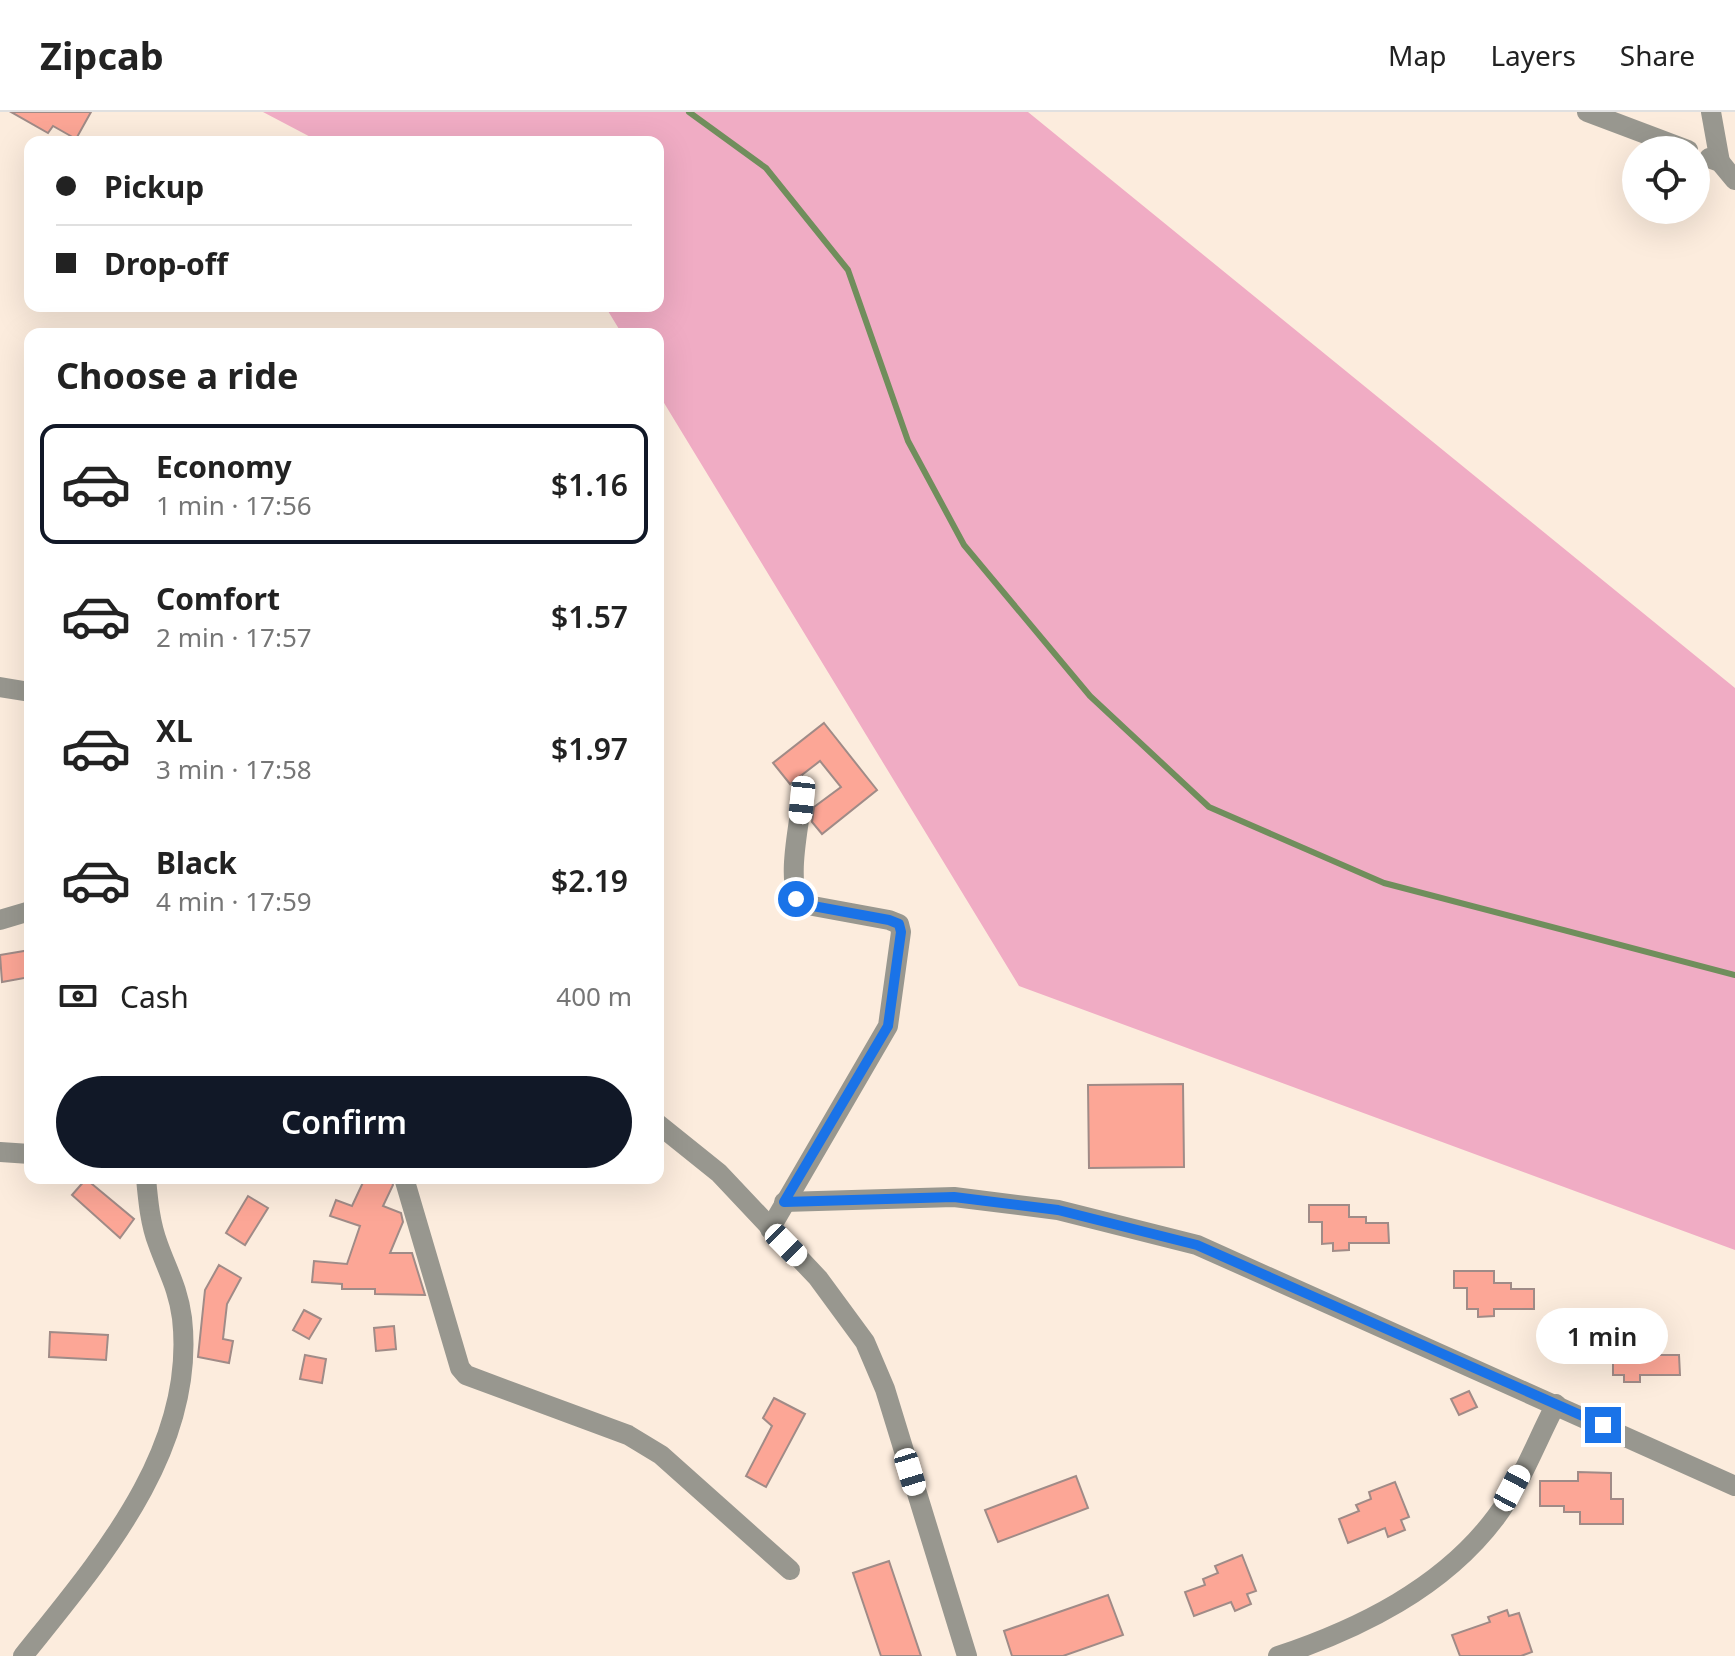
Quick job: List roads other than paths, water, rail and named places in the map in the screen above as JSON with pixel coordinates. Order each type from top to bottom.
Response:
[{"type":"street","points":[[1587,112],[1651,136]]},
{"type":"street","points":[[1711,112],[1720,162],[1735,180]]},
{"type":"street","points":[[1710,158],[1720,162]]},
{"type":"street","points":[[0,687],[24,691]]},
{"type":"street","points":[[770,1229],[888,1026],[901,932],[899,924],[889,920],[802,904],[796,899],[793,880],[802,800]]},
{"type":"street","points":[[0,920],[24,913]]},
{"type":"street","points":[[664,1129],[719,1173],[818,1278],[865,1342],[885,1389],[967,1656]]},
{"type":"street","points":[[0,1152],[24,1154]]},
{"type":"street","points":[[23,1656],[137,1502],[169,1435],[179,1388],[182,1324],[178,1286],[158,1243],[147,1184]]},
{"type":"street","points":[[406,1184],[456,1359],[466,1375],[628,1435],[661,1455],[790,1570]]},
{"type":"street","points":[[784,1202],[954,1197],[1058,1210],[1197,1245],[1735,1486]]},
{"type":"street","points":[[1278,1656],[1329,1639],[1390,1607],[1444,1572],[1498,1516],[1556,1404]]},
{"type":"waterway","points":[[689,112],[766,168],[848,270],[908,441],[964,545],[1090,696],[1209,807],[1384,883],[1735,975]]}]
